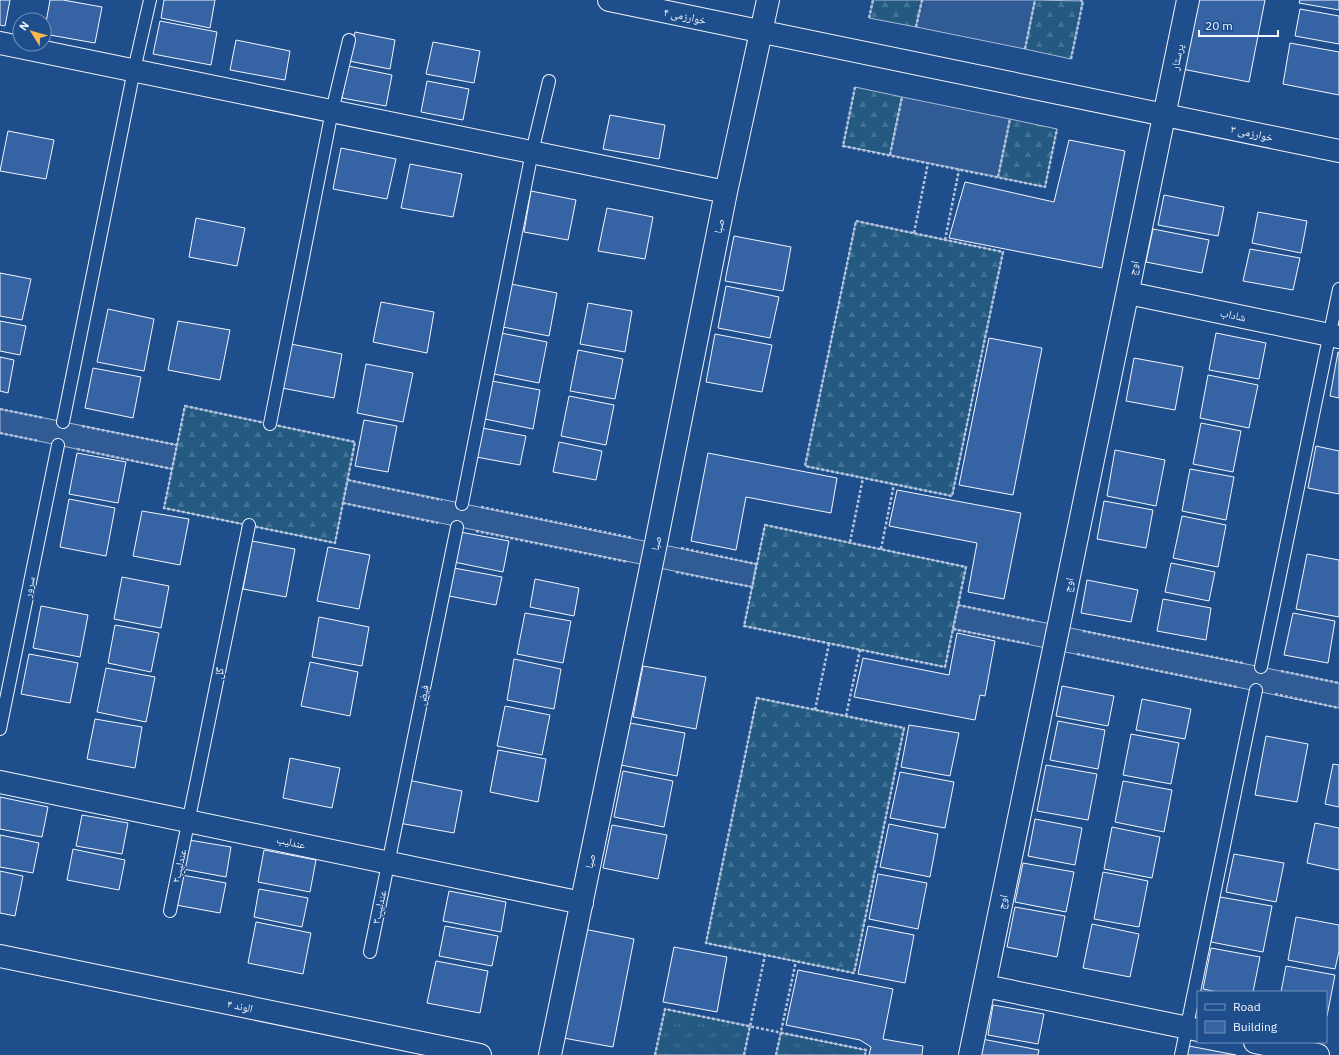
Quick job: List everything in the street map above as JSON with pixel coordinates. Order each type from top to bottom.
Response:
[{"type":"street","name":"خوارزمی ۴","points":[[609,0],[1164,115]]},
{"type":"street","name":"صبا","points":[[550,1055],[656,543],[726,192],[768,0]]},
{"type":"street","name":"پرستار","points":[[1164,115],[1188,0]]},
{"type":"street","points":[[0,43],[726,192]]},
{"type":"street","name":"خوارزمی ۳","points":[[1164,115],[1339,151]]},
{"type":"street","name":"اوج","points":[[970,1055],[1164,115]]},
{"type":"street","name":"شاداب","points":[[1128,293],[1334,336]]},
{"type":"street","name":"عندلیب","points":[[0,782],[582,903]]},
{"type":"street","name":"الوند ۴","points":[[0,956],[480,1055]]},
{"type":"street","points":[[984,986],[1192,1029]]},
{"type":"street","points":[[1260,1043],[1318,1055]]},
{"type":"lane","points":[[63,422],[134,70],[150,0]]},
{"type":"lane","points":[[270,424],[332,111],[349,40]]},
{"type":"lane","points":[[462,504],[532,152],[549,81]]},
{"type":"lane","points":[[1261,667],[1334,336],[1339,288]]},
{"type":"lane","name":"سرور","points":[[0,729],[58,445]]},
{"type":"lane","name":"گل","points":[[189,821],[250,525]]},
{"type":"lane","name":"فیض","points":[[388,862],[457,527]]},
{"type":"lane","points":[[1199,991],[1256,690]]},
{"type":"lane","name":"عندلیب۲","points":[[170,911],[189,821]]},
{"type":"lane","name":"عندلیب۳","points":[[370,952],[388,862]]},
{"type":"lane","points":[[1181,1055],[1192,1029],[1197,1003]]},
{"type":"path","points":[[870,18],[873,0]]},
{"type":"path","points":[[916,27],[922,0]]},
{"type":"path","points":[[1025,49],[1035,0]]},
{"type":"path","points":[[1071,59],[1083,1],[1080,0]]},
{"type":"path","points":[[855,87],[843,146],[1045,187],[1057,129]]},
{"type":"path","points":[[890,155],[902,97]]},
{"type":"path","points":[[998,178],[1010,119]]},
{"type":"path","points":[[914,233],[928,163]]},
{"type":"path","points":[[945,240],[959,170]]},
{"type":"path","points":[[856,222],[945,240],[1003,252],[952,496],[805,466],[856,222]]},
{"type":"path","points":[[0,409],[177,445],[172,469],[0,433]]},
{"type":"path","points":[[850,542],[863,478]]},
{"type":"path","points":[[752,587],[343,504],[348,480],[756,564]]},
{"type":"path","points":[[881,549],[894,484]]},
{"type":"path","points":[[765,525],[881,549],[966,566],[945,668],[744,626],[765,525]]},
{"type":"path","points":[[958,605],[1339,683]]},
{"type":"path","points":[[953,629],[1339,708]]},
{"type":"path","points":[[815,710],[829,644]]},
{"type":"path","points":[[846,716],[860,650]]},
{"type":"path","points":[[757,698],[846,716],[904,728],[854,973],[706,943],[757,698]]},
{"type":"path","points":[[744,1055],[765,955]]},
{"type":"path","points":[[776,1055],[796,961]]},
{"type":"path","points":[[655,1055],[665,1009],[866,1050],[865,1055]]},
{"type":"green space","points":[[873,0],[922,0],[916,27],[869,18]]},
{"type":"green space","points":[[1035,0],[1083,1],[1071,59],[1025,49]]},
{"type":"green space","points":[[855,87],[902,97],[890,155],[843,146]]},
{"type":"green space","points":[[1010,119],[1057,129],[1045,187],[998,177]]},
{"type":"green space","points":[[856,221],[1003,252],[952,496],[805,466]]},
{"type":"green space","points":[[185,406],[355,442],[335,543],[164,508]]},
{"type":"green space","points":[[765,525],[966,567],[945,667],[744,626]]},
{"type":"green space","points":[[757,698],[904,728],[854,973],[706,943]]},
{"type":"green space","points":[[665,1009],[750,1026],[744,1055],[655,1055]]},
{"type":"green space","points":[[781,1033],[866,1050],[865,1055],[776,1055]]},
{"type":"shaded area","points":[[922,0],[1035,0],[1025,49],[916,27]]},
{"type":"shaded area","points":[[902,97],[1010,119],[998,177],[890,155]]},
{"type":"shaded area","points":[[0,409],[177,445],[172,469],[0,433]]},
{"type":"shaded area","points":[[348,480],[756,564],[752,587],[343,503]]},
{"type":"shaded area","points":[[958,605],[1339,683],[1339,708],[953,629]]},
{"type":"building","points":[[0,0],[10,0],[5,26],[0,25]]},
{"type":"building","points":[[50,0],[63,0],[102,7],[95,43],[52,35],[52,12],[48,12]]},
{"type":"building","points":[[164,0],[215,0],[210,28],[161,18]]},
{"type":"building","points":[[1196,0],[1265,0],[1249,82],[1182,69]]},
{"type":"building","points":[[1300,0],[1339,0],[1339,10],[1299,3]]},
{"type":"building","points":[[1300,9],[1339,16],[1339,44],[1295,36]]},
{"type":"building","points":[[160,21],[217,32],[211,65],[153,54]]},
{"type":"building","points":[[355,32],[395,40],[390,69],[349,61]]},
{"type":"building","points":[[236,40],[290,51],[285,80],[230,70]]},
{"type":"building","points":[[433,42],[480,51],[474,83],[426,74]]},
{"type":"building","points":[[1290,43],[1339,52],[1339,95],[1283,84]]},
{"type":"building","points":[[348,66],[392,75],[386,106],[342,98]]},
{"type":"building","points":[[427,81],[469,89],[463,120],[421,112]]},
{"type":"building","points":[[610,115],[665,125],[659,159],[603,149]]},
{"type":"building","points":[[8,131],[54,140],[46,179],[0,171]]},
{"type":"building","points":[[1069,140],[1125,151],[1102,268],[949,238],[965,182],[1054,202]]},
{"type":"building","points":[[341,148],[396,159],[387,199],[333,189]]},
{"type":"building","points":[[410,164],[462,174],[453,217],[401,208]]},
{"type":"building","points":[[531,191],[576,200],[568,240],[524,232]]},
{"type":"building","points":[[1164,195],[1224,207],[1218,236],[1158,225]]},
{"type":"building","points":[[607,208],[653,217],[645,259],[598,251]]},
{"type":"building","points":[[1258,212],[1307,221],[1301,253],[1252,243]]},
{"type":"building","points":[[196,218],[245,228],[237,266],[189,257]]},
{"type":"building","points":[[1153,229],[1209,240],[1202,273],[1146,262]]},
{"type":"building","points":[[734,236],[791,247],[783,291],[725,281]]},
{"type":"building","points":[[1250,249],[1300,258],[1293,290],[1243,281]]},
{"type":"building","points":[[0,273],[31,279],[22,320],[0,316]]},
{"type":"building","points":[[511,284],[557,293],[549,336],[503,327]]},
{"type":"building","points":[[726,286],[779,297],[770,338],[718,328]]},
{"type":"building","points":[[381,302],[434,312],[427,353],[373,342]]},
{"type":"building","points":[[588,303],[632,311],[625,352],[580,344]]},
{"type":"building","points":[[108,309],[154,319],[144,371],[97,362]]},
{"type":"building","points":[[0,321],[26,326],[20,355],[0,351]]},
{"type":"building","points":[[178,321],[230,330],[220,380],[168,370]]},
{"type":"building","points":[[501,333],[547,342],[539,383],[494,374]]},
{"type":"building","points":[[1216,333],[1266,343],[1259,379],[1209,370]]},
{"type":"building","points":[[715,334],[772,345],[762,392],[706,382]]},
{"type":"building","points":[[989,338],[1042,348],[1013,495],[959,485]]},
{"type":"building","points":[[291,344],[342,354],[334,398],[282,388]]},
{"type":"building","points":[[578,350],[623,359],[615,399],[570,391]]},
{"type":"building","points":[[1339,352],[1339,398],[1330,396]]},
{"type":"building","points":[[0,357],[14,360],[8,393],[0,391]]},
{"type":"building","points":[[1134,358],[1183,367],[1175,410],[1126,401]]},
{"type":"building","points":[[366,364],[413,373],[403,422],[357,413]]},
{"type":"building","points":[[93,368],[141,377],[133,418],[85,408]]},
{"type":"building","points":[[1208,375],[1258,385],[1249,428],[1200,418]]},
{"type":"building","points":[[492,381],[540,390],[533,429],[485,419]]},
{"type":"building","points":[[569,396],[614,405],[606,445],[561,436]]},
{"type":"building","points":[[364,420],[397,426],[388,472],[355,466]]},
{"type":"building","points":[[1201,423],[1241,431],[1233,472],[1193,464]]},
{"type":"building","points":[[482,428],[526,436],[520,465],[476,457]]},
{"type":"building","points":[[559,442],[602,451],[596,480],[553,472]]},
{"type":"building","points":[[1316,446],[1339,451],[1339,494],[1308,488]]},
{"type":"building","points":[[1115,450],[1165,460],[1156,506],[1107,496]]},
{"type":"building","points":[[77,453],[126,462],[118,503],[69,494]]},
{"type":"building","points":[[708,453],[837,478],[831,513],[746,497],[736,550],[691,541]]},
{"type":"building","points":[[1190,469],[1234,477],[1226,520],[1182,511]]},
{"type":"building","points":[[897,490],[1021,513],[1004,599],[968,592],[977,543],[889,526]]},
{"type":"building","points":[[69,499],[115,508],[106,556],[60,547]]},
{"type":"building","points":[[1104,501],[1153,510],[1146,548],[1097,539]]},
{"type":"building","points":[[142,511],[189,519],[180,565],[133,556]]},
{"type":"building","points":[[1182,516],[1226,525],[1218,567],[1173,558]]},
{"type":"building","points":[[460,532],[509,541],[503,572],[454,562]]},
{"type":"building","points":[[252,541],[295,549],[286,597],[243,589]]},
{"type":"building","points":[[328,547],[370,555],[359,609],[317,601]]},
{"type":"building","points":[[1307,554],[1339,560],[1339,617],[1296,609]]},
{"type":"building","points":[[1171,563],[1215,572],[1209,601],[1165,592]]},
{"type":"building","points":[[454,568],[502,577],[496,605],[449,596]]},
{"type":"building","points":[[122,577],[169,586],[161,628],[114,619]]},
{"type":"building","points":[[535,579],[579,588],[574,616],[530,607]]},
{"type":"building","points":[[1087,580],[1138,590],[1131,622],[1081,613]]},
{"type":"building","points":[[1163,599],[1211,608],[1206,640],[1157,631]]},
{"type":"building","points":[[41,606],[88,615],[80,657],[33,648]]},
{"type":"building","points":[[525,613],[571,621],[563,663],[517,654]]},
{"type":"building","points":[[1293,613],[1335,621],[1328,663],[1284,655]]},
{"type":"building","points":[[319,617],[369,627],[362,666],[312,657]]},
{"type":"building","points":[[115,625],[159,633],[151,672],[108,663]]},
{"type":"building","points":[[957,633],[995,641],[985,696],[980,695],[975,720],[854,697],[863,658],[949,675]]},
{"type":"building","points":[[29,654],[78,663],[70,703],[21,694]]},
{"type":"building","points":[[514,659],[561,669],[554,709],[507,700]]},
{"type":"building","points":[[310,662],[358,672],[350,716],[301,706]]},
{"type":"building","points":[[643,666],[706,677],[696,729],[633,717]]},
{"type":"building","points":[[106,668],[155,677],[146,722],[97,712]]},
{"type":"building","points":[[1062,686],[1114,696],[1108,726],[1056,716]]},
{"type":"building","points":[[1142,699],[1191,709],[1185,739],[1136,730]]},
{"type":"building","points":[[505,706],[550,715],[542,755],[497,746]]},
{"type":"building","points":[[95,719],[142,727],[135,768],[87,759]]},
{"type":"building","points":[[1058,721],[1105,730],[1098,769],[1050,760]]},
{"type":"building","points":[[630,723],[685,733],[677,776],[621,765]]},
{"type":"building","points":[[909,725],[959,733],[950,776],[901,767]]},
{"type":"building","points":[[1131,734],[1179,743],[1171,784],[1123,775]]},
{"type":"building","points":[[1266,736],[1308,744],[1297,802],[1255,795]]},
{"type":"building","points":[[498,750],[546,759],[538,802],[490,792]]},
{"type":"building","points":[[290,758],[340,768],[332,808],[283,798]]},
{"type":"building","points":[[1333,764],[1339,765],[1339,807],[1325,804]]},
{"type":"building","points":[[1046,765],[1097,774],[1088,820],[1037,811]]},
{"type":"building","points":[[623,771],[673,781],[664,827],[614,817]]},
{"type":"building","points":[[900,772],[954,782],[945,828],[890,818]]},
{"type":"building","points":[[408,780],[462,791],[454,833],[399,823]]},
{"type":"building","points":[[1123,781],[1172,790],[1164,832],[1115,822]]},
{"type":"building","points":[[0,797],[48,807],[42,837],[0,829]]},
{"type":"building","points":[[82,815],[128,823],[122,854],[76,846]]},
{"type":"building","points":[[1035,819],[1082,828],[1075,865],[1028,856]]},
{"type":"building","points":[[1315,823],[1339,828],[1339,870],[1307,863]]},
{"type":"building","points":[[889,824],[938,834],[930,877],[880,867]]},
{"type":"building","points":[[612,825],[667,835],[658,879],[603,868]]},
{"type":"building","points":[[1112,827],[1160,837],[1152,878],[1104,869]]},
{"type":"building","points":[[0,835],[39,843],[33,873],[0,867]]},
{"type":"building","points":[[189,840],[231,847],[226,877],[183,869]]},
{"type":"building","points":[[73,849],[125,860],[119,890],[67,880]]},
{"type":"building","points":[[264,850],[316,860],[310,892],[258,882]]},
{"type":"building","points":[[1234,854],[1284,863],[1276,902],[1226,892]]},
{"type":"building","points":[[1023,863],[1074,872],[1066,912],[1015,902]]},
{"type":"building","points":[[0,871],[23,876],[15,916],[0,913]]},
{"type":"building","points":[[1103,872],[1148,881],[1139,927],[1094,919]]},
{"type":"building","points":[[878,874],[927,883],[918,929],[869,919]]},
{"type":"building","points":[[182,875],[226,883],[220,913],[176,905]]},
{"type":"building","points":[[259,889],[308,898],[302,927],[254,917]]},
{"type":"building","points":[[449,891],[506,902],[501,932],[443,921]]},
{"type":"building","points":[[1220,897],[1272,906],[1263,952],[1211,942]]},
{"type":"building","points":[[1015,907],[1065,916],[1057,957],[1007,947]]},
{"type":"building","points":[[1296,917],[1339,925],[1339,951],[1335,969],[1288,960]]},
{"type":"building","points":[[256,922],[311,933],[303,974],[248,963]]},
{"type":"building","points":[[1092,924],[1139,934],[1130,977],[1083,968]]},
{"type":"building","points":[[445,926],[498,936],[492,966],[439,956]]},
{"type":"building","points":[[868,926],[914,935],[905,983],[858,974]]},
{"type":"building","points":[[579,928],[634,939],[613,1047],[558,1037]]},
{"type":"building","points":[[674,947],[727,957],[717,1012],[663,1002]]},
{"type":"building","points":[[1211,948],[1260,957],[1253,991],[1213,991],[1203,989]]},
{"type":"building","points":[[436,961],[488,971],[480,1013],[427,1003]]},
{"type":"building","points":[[1286,966],[1335,975],[1327,1016],[1327,991],[1281,991]]},
{"type":"building","points":[[798,970],[893,989],[883,1039],[923,1046],[922,1055],[869,1055],[871,1047],[860,1040],[786,1025]]},
{"type":"building","points":[[993,1005],[1044,1014],[1038,1044],[988,1035]]},
{"type":"building","points":[[982,1039],[1039,1050],[1038,1055],[979,1055]]},
{"type":"building","points":[[1189,1046],[1236,1055],[1187,1055]]}]
